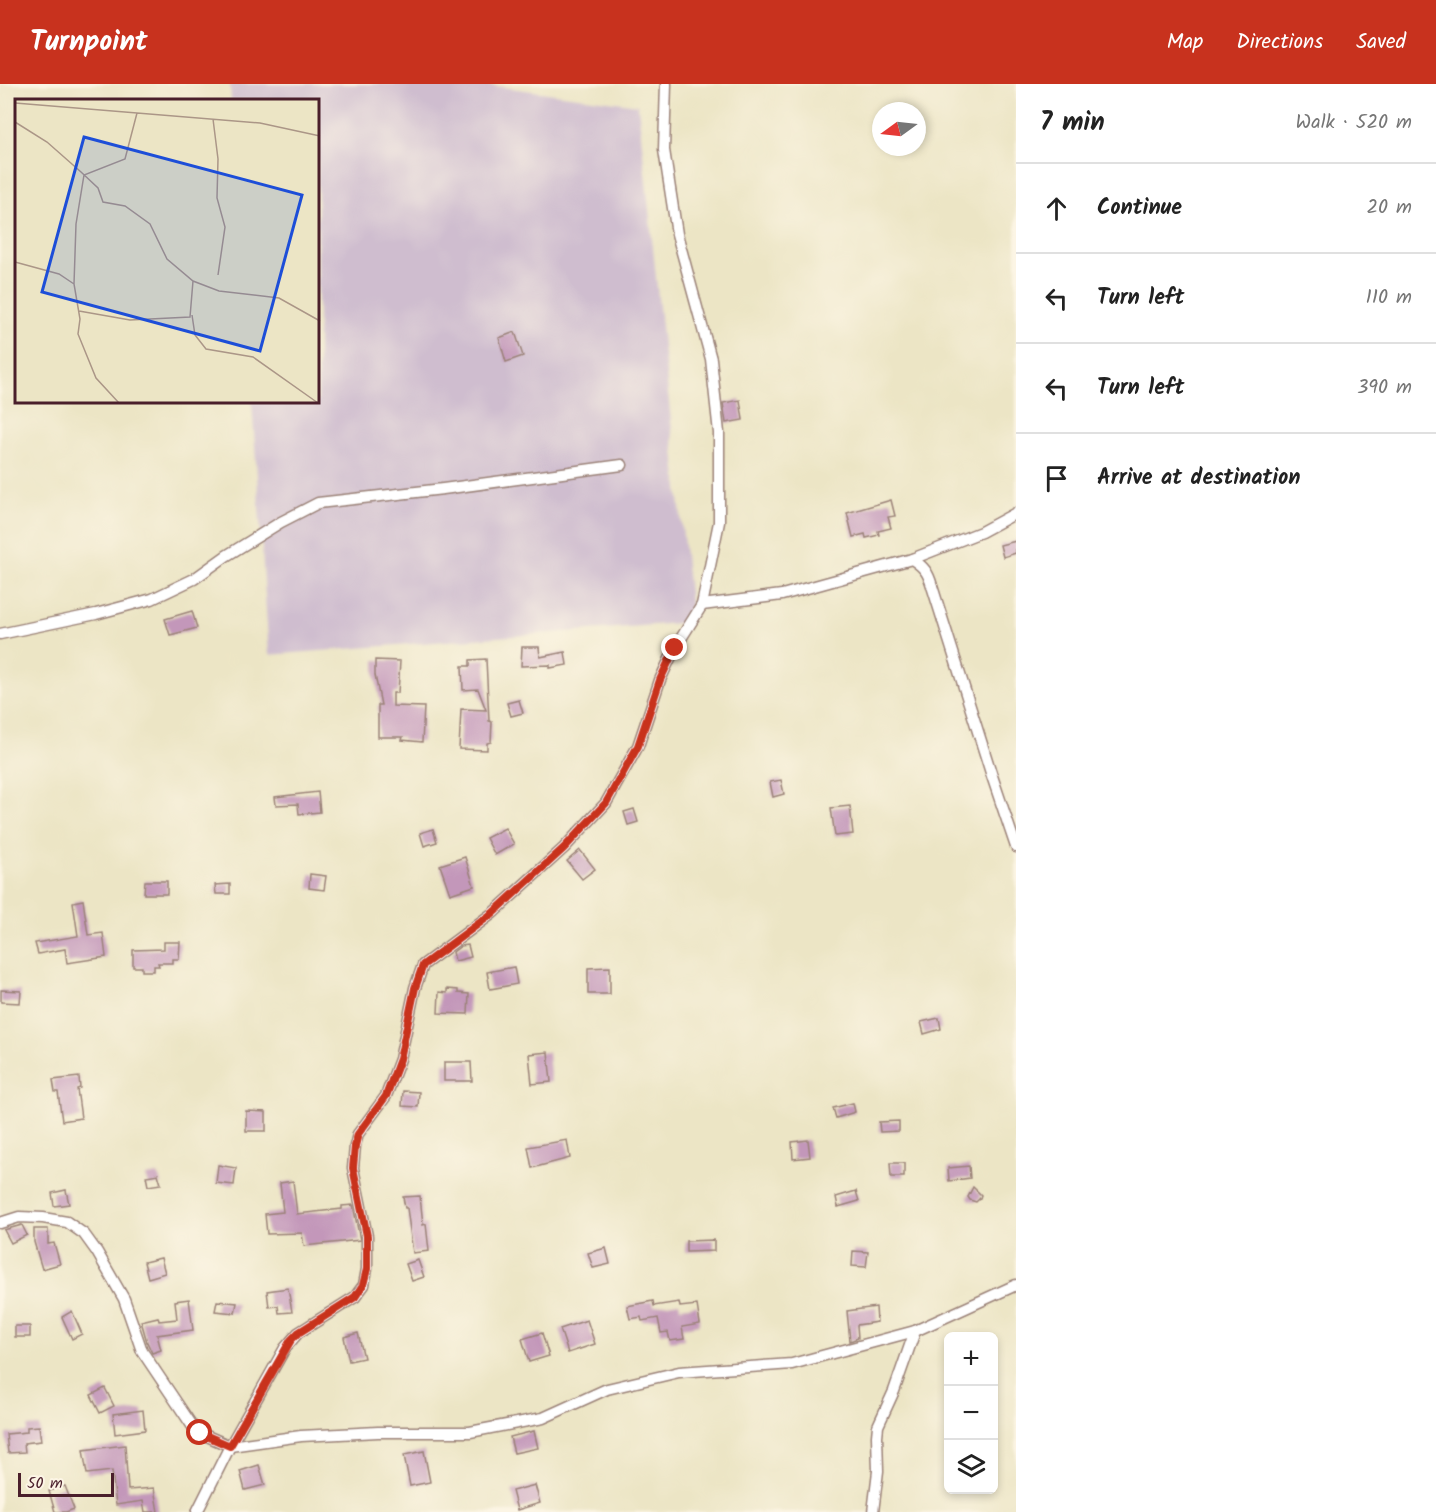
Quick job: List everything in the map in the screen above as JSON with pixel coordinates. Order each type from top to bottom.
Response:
[{"type":"street","points":[[197,1512],[230,1446],[291,1340],[298,1333],[355,1297],[363,1285],[367,1269],[367,1236],[353,1168],[355,1146],[358,1134],[386,1096],[400,1059],[415,988],[423,965],[493,913],[564,848],[606,803],[638,746],[660,680],[675,648],[702,605],[719,522],[719,433],[711,358],[677,234],[664,150],[666,84]]},
{"type":"street","points":[[0,634],[96,614],[152,599],[194,579],[281,522],[318,503],[622,465]]},
{"type":"street","points":[[702,605],[783,595],[912,559],[981,532],[1016,513]]},
{"type":"street","points":[[912,559],[927,569],[1016,847]]},
{"type":"street","points":[[0,1223],[19,1217],[43,1218],[68,1222],[84,1233],[124,1299],[142,1351],[193,1427],[200,1433],[230,1446],[301,1436],[470,1432],[543,1418],[607,1389],[679,1372],[792,1364],[915,1331],[1016,1284]]},
{"type":"street","points":[[873,1512],[878,1472],[878,1426],[894,1391],[915,1331]]},
{"type":"shaded area","points":[[230,84],[480,84],[638,105],[692,622],[269,655],[252,404],[320,404],[320,99],[231,99]]},
{"type":"building","points":[[515,332],[523,356],[506,362],[499,338]]},
{"type":"building","points":[[740,400],[743,420],[726,423],[723,403]]},
{"type":"building","points":[[891,500],[895,516],[888,517],[891,528],[878,531],[879,535],[866,538],[865,534],[853,537],[847,513]]},
{"type":"building","points":[[1016,541],[1016,553],[1003,557],[1000,545]]},
{"type":"building","points":[[192,611],[197,628],[170,635],[165,619]]},
{"type":"building","points":[[522,647],[539,647],[540,657],[565,652],[567,665],[550,668],[550,665],[521,666]]},
{"type":"building","points":[[486,659],[489,721],[492,722],[491,742],[487,743],[487,750],[459,749],[461,709],[486,710],[478,689],[463,690],[462,666],[470,666],[470,660]]},
{"type":"building","points":[[375,660],[400,661],[398,693],[393,693],[393,706],[424,707],[422,742],[402,740],[403,737],[378,737],[378,705],[381,705],[375,675]]},
{"type":"building","points":[[519,700],[523,713],[511,716],[507,703]]},
{"type":"building","points":[[781,780],[784,794],[773,797],[770,782]]},
{"type":"building","points":[[318,792],[320,812],[299,814],[298,804],[276,805],[275,797]]},
{"type":"building","points":[[850,806],[853,834],[835,836],[831,808]]},
{"type":"building","points":[[634,809],[638,822],[628,825],[624,812]]},
{"type":"building","points":[[505,828],[514,844],[495,855],[486,838]]},
{"type":"building","points":[[433,829],[437,842],[424,846],[420,833]]},
{"type":"building","points":[[580,850],[595,869],[582,879],[567,861]]},
{"type":"building","points":[[465,857],[474,886],[450,894],[440,865]]},
{"type":"building","points":[[310,874],[326,876],[324,890],[309,888]]},
{"type":"building","points":[[145,881],[167,881],[167,894],[144,894]]},
{"type":"building","points":[[230,884],[230,894],[216,894],[215,885]]},
{"type":"building","points":[[83,900],[88,935],[103,933],[106,957],[67,963],[65,949],[38,954],[35,943],[78,936],[73,902]]},
{"type":"building","points":[[164,942],[180,942],[179,959],[173,959],[173,963],[158,963],[159,966],[154,966],[154,971],[142,971],[142,967],[133,967],[133,950],[164,949]]},
{"type":"building","points":[[468,945],[471,957],[455,961],[453,952],[461,946]]},
{"type":"building","points":[[514,967],[517,984],[490,989],[487,972]]},
{"type":"building","points":[[610,967],[610,994],[588,994],[588,968]]},
{"type":"building","points":[[447,989],[469,994],[468,1014],[438,1013],[439,992],[447,993]]},
{"type":"building","points":[[1,990],[21,991],[20,1003],[1,1002]]},
{"type":"building","points":[[939,1018],[941,1029],[924,1034],[921,1022]]},
{"type":"building","points":[[548,1052],[551,1082],[532,1084],[529,1054]]},
{"type":"building","points":[[444,1062],[471,1062],[472,1081],[444,1081]]},
{"type":"building","points":[[79,1077],[80,1088],[77,1089],[81,1118],[62,1121],[58,1092],[55,1092],[53,1080]]},
{"type":"building","points":[[403,1091],[419,1092],[418,1107],[402,1106]]},
{"type":"building","points":[[853,1103],[855,1112],[836,1118],[833,1108]]},
{"type":"building","points":[[246,1111],[266,1112],[266,1131],[246,1131]]},
{"type":"building","points":[[899,1121],[899,1131],[880,1132],[879,1122]]},
{"type":"building","points":[[567,1140],[570,1158],[532,1168],[528,1147]]},
{"type":"building","points":[[808,1140],[810,1157],[793,1159],[792,1142]]},
{"type":"building","points":[[890,1163],[904,1163],[904,1177],[891,1177]]},
{"type":"building","points":[[218,1165],[236,1168],[234,1185],[216,1183]]},
{"type":"building","points":[[969,1166],[970,1178],[949,1181],[948,1168]]},
{"type":"building","points":[[158,1174],[161,1184],[148,1186],[146,1176]]},
{"type":"building","points":[[293,1181],[297,1214],[342,1209],[342,1206],[353,1205],[360,1240],[304,1246],[302,1233],[267,1234],[265,1214],[283,1212],[280,1183]]},
{"type":"building","points":[[973,1187],[981,1195],[976,1202],[968,1197]]},
{"type":"building","points":[[66,1190],[69,1204],[54,1206],[52,1193]]},
{"type":"building","points":[[856,1191],[859,1201],[838,1207],[836,1197]]},
{"type":"building","points":[[420,1196],[429,1251],[413,1253],[407,1208],[405,1208],[403,1197]]},
{"type":"building","points":[[22,1225],[27,1235],[11,1243],[4,1230]]},
{"type":"building","points":[[34,1229],[48,1229],[48,1244],[54,1243],[60,1264],[42,1269],[34,1242]]},
{"type":"building","points":[[714,1240],[714,1251],[686,1252],[686,1241]]},
{"type":"building","points":[[606,1248],[610,1264],[593,1268],[588,1253]]},
{"type":"building","points":[[853,1251],[868,1252],[866,1267],[852,1266]]},
{"type":"building","points":[[161,1258],[165,1273],[148,1278],[144,1262]]},
{"type":"building","points":[[418,1260],[424,1277],[412,1281],[406,1264]]},
{"type":"building","points":[[288,1288],[292,1312],[279,1313],[278,1306],[269,1307],[267,1291]]},
{"type":"building","points":[[189,1299],[193,1330],[157,1335],[161,1350],[152,1353],[141,1321],[158,1317],[159,1321],[177,1319],[175,1301]]},
{"type":"building","points":[[217,1301],[237,1303],[235,1313],[215,1311]]},
{"type":"building","points":[[653,1301],[654,1306],[679,1302],[680,1307],[697,1305],[700,1324],[682,1327],[684,1339],[670,1341],[668,1332],[661,1333],[658,1318],[642,1321],[641,1317],[630,1319],[627,1306]]},
{"type":"building","points":[[876,1307],[877,1322],[857,1325],[858,1338],[850,1341],[847,1311]]},
{"type":"building","points":[[72,1311],[82,1334],[72,1339],[62,1317]]},
{"type":"building","points":[[587,1320],[595,1344],[568,1353],[560,1329]]},
{"type":"building","points":[[15,1326],[30,1326],[30,1337],[15,1337]]},
{"type":"building","points":[[358,1333],[364,1358],[349,1361],[344,1337]]},
{"type":"building","points":[[542,1333],[549,1356],[529,1362],[522,1339]]},
{"type":"building","points":[[105,1388],[114,1406],[100,1413],[91,1395]]},
{"type":"building","points":[[143,1410],[145,1430],[115,1434],[113,1414]]},
{"type":"building","points":[[39,1426],[41,1441],[24,1443],[25,1452],[8,1453],[6,1434],[27,1432],[27,1427]]},
{"type":"building","points":[[534,1431],[538,1448],[514,1453],[510,1437]]},
{"type":"building","points":[[125,1445],[128,1490],[154,1488],[158,1512],[145,1512],[143,1501],[116,1505],[112,1471],[87,1474],[83,1450]]},
{"type":"building","points":[[424,1451],[430,1482],[410,1486],[404,1455]]},
{"type":"building","points":[[259,1465],[265,1485],[245,1490],[240,1471]]},
{"type":"building","points":[[535,1485],[540,1503],[517,1510],[512,1491]]},
{"type":"building","points":[[65,1486],[74,1509],[55,1512],[49,1491]]},
{"type":"route","points":[[200,1433],[230,1446],[291,1340],[298,1333],[355,1297],[363,1285],[367,1269],[367,1236],[353,1168],[353,1155],[358,1134],[386,1096],[400,1059],[415,988],[423,965],[493,913],[564,848],[606,803],[638,746],[660,680],[675,648]]}]
